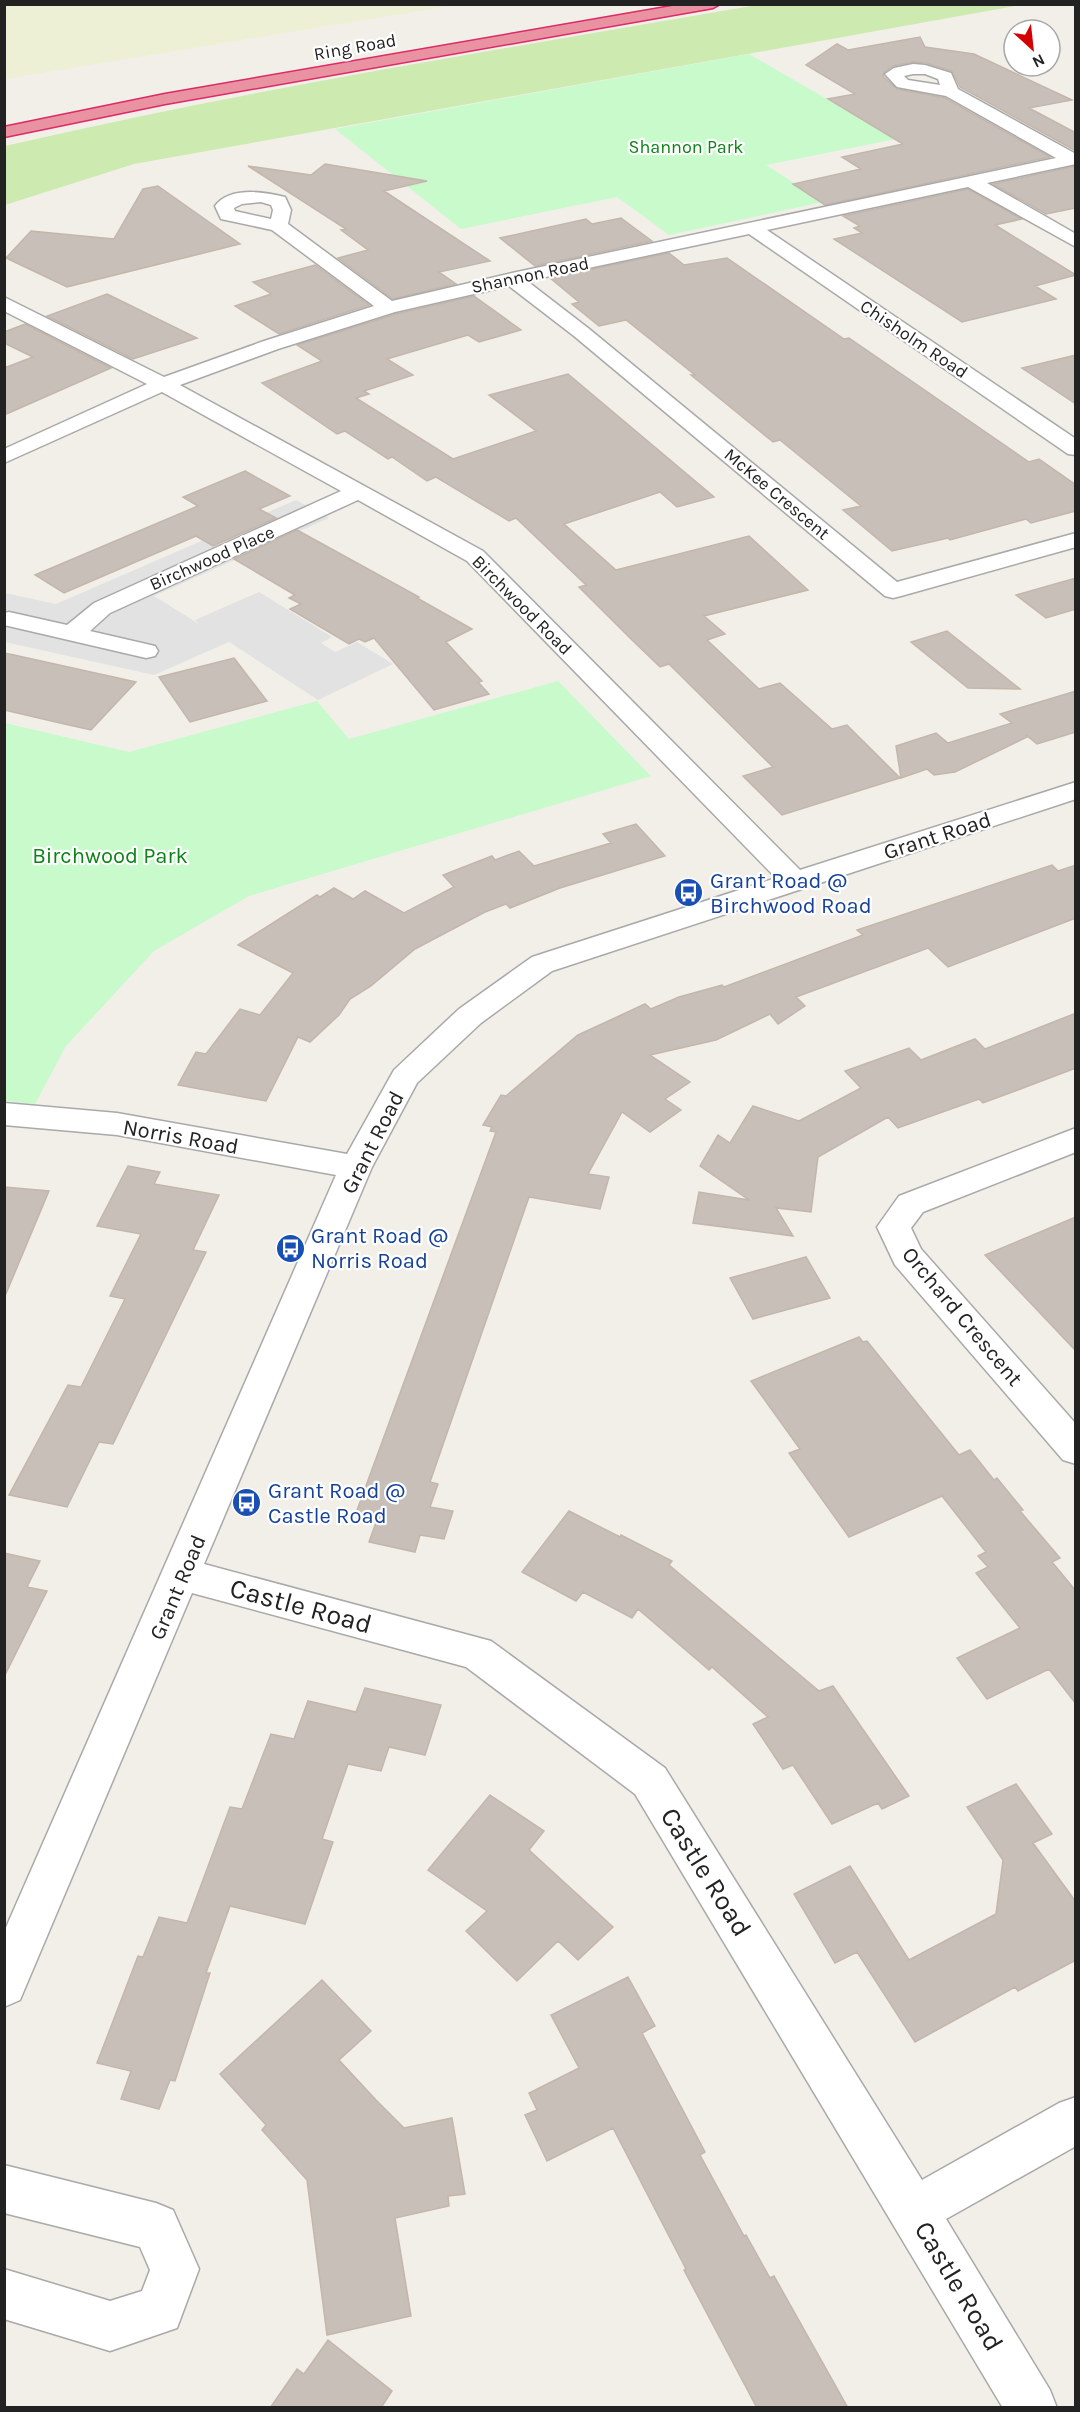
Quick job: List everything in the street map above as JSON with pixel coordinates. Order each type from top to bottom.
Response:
[{"type":"highway","name":"Ring Road","points":[[4,132],[165,99],[713,4]]},
{"type":"street","points":[[951,92],[1074,160]]},
{"type":"street","name":"Shannon Road","points":[[4,457],[163,384],[271,345],[389,308],[512,279],[1074,160]]},
{"type":"street","points":[[972,182],[1076,242]]},
{"type":"street","points":[[278,226],[389,308]]},
{"type":"street","name":"Chisholm Road","points":[[752,228],[1076,449]]},
{"type":"street","name":"McKee Crescent","points":[[512,279],[581,332],[893,591],[1076,540]]},
{"type":"street","name":"Birchwood Road","points":[[4,303],[163,384],[475,556],[795,881]]},
{"type":"street","name":"Birchwood Place","points":[[72,634],[102,608],[358,492]]},
{"type":"street","points":[[9,619],[146,651]]},
{"type":"street","name":"Grant Road","points":[[4,1985],[356,1167],[405,1077],[470,1016],[542,964],[1076,790]]},
{"type":"street","name":"Norris Road","points":[[4,1114],[117,1124],[356,1167]]},
{"type":"street","name":"Orchard Crescent","points":[[1076,1139],[911,1204],[894,1227],[907,1256],[1076,1450]]},
{"type":"street","name":"Castle Road","points":[[182,1574],[477,1653],[650,1781],[1032,2408]]},
{"type":"street","points":[[914,2211],[1076,2120]]},
{"type":"street","points":[[4,2189],[156,2227],[175,2268],[159,2310],[110,2326],[4,2294]]},
{"type":"green space","points":[[5,4],[456,5],[5,79]]},
{"type":"green space","points":[[763,4],[1021,5],[134,164],[5,205],[5,146],[288,87]]},
{"type":"green space","name":"Shannon Park","points":[[749,54],[896,139],[766,165],[823,202],[669,235],[617,197],[461,229],[335,129]]},
{"type":"green space","name":"Birchwood Park","points":[[558,681],[651,776],[249,896],[154,951],[66,1046],[35,1104],[5,1101],[5,723],[129,752],[317,701],[349,739]]},
{"type":"shaded area","points":[[296,500],[329,518],[154,596],[199,624],[195,620],[259,592],[332,637],[321,643],[335,652],[357,642],[393,664],[318,700],[229,642],[154,675],[5,642],[5,593],[56,604]]},
{"type":"building","points":[[920,37],[925,47],[974,54],[1002,67],[1002,78],[1025,78],[1072,100],[1029,108],[1076,133],[1076,151],[960,87],[952,71],[926,63],[913,62],[893,66],[884,72],[883,76],[897,89],[945,98],[1050,157],[825,205],[793,184],[861,169],[842,157],[903,144],[828,99],[855,94],[806,65],[837,44],[848,50]]},
{"type":"building","points":[[325,164],[427,181],[384,191],[490,261],[439,272],[456,284],[393,299],[338,258],[368,250],[341,230],[346,229],[248,166],[311,175]]},
{"type":"building","points":[[1076,166],[1076,208],[1046,214],[993,184]]},
{"type":"building","points":[[158,186],[240,244],[67,287],[6,258],[31,231],[114,239],[143,189]]},
{"type":"building","points":[[968,189],[1022,219],[995,225],[1076,275],[1035,286],[1056,299],[962,322],[834,239],[862,233],[854,228],[860,226],[843,216]]},
{"type":"building","points":[[621,218],[652,241],[535,266],[500,238],[586,219],[592,224]]},
{"type":"building","points":[[669,253],[684,265],[727,258],[844,339],[849,338],[1029,462],[1039,459],[1076,485],[1076,511],[1031,523],[1026,519],[950,540],[948,538],[892,551],[843,510],[861,506],[780,440],[773,442],[626,320],[599,326],[572,304],[579,302],[550,278]]},
{"type":"building","points":[[315,265],[369,305],[279,334],[235,306],[271,294],[253,282]]},
{"type":"building","points":[[107,294],[197,338],[133,359],[47,316]]},
{"type":"building","points":[[474,296],[521,330],[479,342],[468,335],[387,359],[413,375],[364,391],[369,394],[356,398],[453,459],[536,431],[489,395],[568,374],[714,497],[677,507],[660,492],[564,524],[616,570],[749,536],[808,590],[704,616],[725,634],[707,640],[759,689],[780,683],[832,729],[847,725],[900,778],[782,815],[743,776],[773,767],[669,664],[660,667],[632,640],[579,587],[586,585],[516,518],[509,521],[436,477],[427,481],[392,457],[388,459],[345,431],[337,434],[262,383],[322,361],[297,345],[396,314]]},
{"type":"building","points":[[25,324],[111,368],[4,415],[4,368],[33,357],[4,343],[4,332]]},
{"type":"building","points":[[1076,355],[1076,404],[1022,368]]},
{"type":"building","points":[[245,471],[290,496],[259,509],[276,518],[213,546],[196,536],[64,593],[35,575],[198,506],[183,497]]},
{"type":"building","points":[[297,530],[472,629],[446,642],[482,681],[478,682],[489,694],[434,710],[374,638],[365,642],[359,639],[349,644],[290,609],[301,604],[289,598],[295,595],[234,559]]},
{"type":"building","points":[[1076,578],[1076,609],[1046,618],[1016,595]]},
{"type":"building","points":[[947,631],[1020,689],[968,688],[911,642]]},
{"type":"building","points":[[4,653],[136,682],[91,730],[4,710]]},
{"type":"building","points":[[234,658],[267,701],[190,722],[159,677]]},
{"type":"building","points":[[1076,691],[1076,732],[1037,744],[1026,735],[1027,737],[955,772],[934,775],[927,769],[901,778],[896,746],[936,733],[948,743],[1012,723],[1000,714]]},
{"type":"building","points":[[636,824],[665,856],[560,888],[510,908],[506,904],[485,912],[415,949],[371,986],[350,999],[339,1015],[310,1042],[298,1037],[266,1101],[178,1085],[196,1052],[206,1054],[240,1009],[260,1015],[293,973],[238,945],[317,895],[320,897],[334,888],[353,899],[365,891],[404,913],[454,887],[443,875],[492,856],[495,860],[519,851],[534,866],[611,843],[603,834]]},
{"type":"building","points":[[1052,865],[1058,871],[1076,865],[1076,918],[948,967],[928,948],[796,997],[805,1006],[778,1024],[770,1014],[716,1040],[650,1055],[690,1082],[665,1099],[681,1110],[650,1132],[622,1112],[588,1174],[609,1177],[600,1209],[529,1197],[430,1482],[438,1484],[430,1507],[453,1511],[444,1539],[420,1535],[415,1552],[369,1542],[378,1517],[356,1513],[496,1132],[490,1131],[492,1127],[483,1125],[501,1095],[506,1096],[578,1035],[645,1004],[651,1009],[679,997],[722,985],[724,987],[863,935],[857,930]]},
{"type":"building","points":[[1076,1013],[1076,1068],[983,1103],[979,1099],[898,1128],[888,1117],[818,1157],[811,1212],[776,1208],[793,1236],[693,1223],[699,1192],[749,1200],[700,1166],[718,1135],[730,1143],[753,1106],[799,1121],[861,1088],[845,1071],[909,1048],[921,1060],[975,1039],[985,1049]]},
{"type":"building","points":[[128,1166],[160,1172],[154,1184],[219,1195],[193,1250],[206,1252],[113,1444],[99,1442],[67,1507],[9,1495],[68,1385],[81,1387],[125,1299],[110,1296],[141,1234],[97,1226]]},
{"type":"building","points":[[4,1187],[49,1191],[5,1296],[4,1296]]},
{"type":"building","points":[[1076,1217],[1076,1351],[985,1255]]},
{"type":"building","points":[[806,1257],[830,1298],[753,1319],[730,1278]]},
{"type":"building","points":[[859,1337],[863,1342],[867,1341],[959,1455],[970,1450],[994,1480],[997,1478],[1023,1510],[1020,1511],[1060,1558],[1052,1562],[1076,1591],[1076,1704],[1049,1669],[987,1699],[957,1658],[1020,1628],[976,1573],[988,1567],[978,1556],[986,1552],[942,1496],[849,1537],[789,1453],[800,1449],[751,1381]]},
{"type":"building","points":[[569,1511],[672,1561],[669,1565],[819,1691],[833,1686],[909,1796],[882,1809],[878,1803],[832,1824],[793,1765],[783,1769],[753,1724],[768,1717],[712,1667],[709,1670],[638,1609],[632,1618],[583,1592],[576,1601],[522,1572]]},
{"type":"building","points":[[4,1553],[40,1561],[27,1587],[47,1591],[4,1677]]},
{"type":"building","points":[[365,1688],[441,1705],[425,1755],[389,1747],[381,1771],[348,1764],[322,1839],[333,1842],[305,1924],[230,1906],[206,1973],[210,1973],[175,2081],[170,2080],[159,2109],[121,2099],[131,2071],[97,2063],[138,1956],[143,1957],[159,1917],[187,1923],[230,1807],[242,1809],[271,1734],[294,1739],[308,1701],[356,1712]]},
{"type":"building","points":[[1016,1784],[1052,1834],[1033,1843],[1076,1902],[1076,1960],[1018,1991],[1015,1987],[915,2042],[857,1952],[835,1963],[794,1894],[850,1866],[909,1960],[996,1914],[1003,1860],[967,1807]]},
{"type":"building","points":[[490,1795],[544,1831],[529,1850],[613,1927],[578,1960],[558,1941],[517,1981],[466,1931],[487,1911],[428,1870]]},
{"type":"building","points":[[628,1977],[655,2026],[642,2033],[705,2152],[700,2155],[744,2236],[746,2235],[770,2278],[774,2276],[848,2408],[757,2408],[684,2270],[686,2269],[613,2128],[547,2161],[525,2115],[537,2110],[529,2093],[579,2068],[551,2015]]},
{"type":"building","points":[[322,1980],[371,2031],[339,2060],[376,2100],[404,2128],[452,2118],[465,2194],[448,2196],[449,2206],[395,2218],[411,2316],[327,2335],[307,2180],[262,2130],[266,2125],[220,2074]]},
{"type":"building","points":[[328,2340],[392,2391],[381,2408],[270,2408],[297,2369],[304,2374]]},
{"type":"place","name":"Grant Road @ Birchwood Road","points":[[689,893]]},
{"type":"place","name":"Grant Road @ Norris Road","points":[[290,1248]]},
{"type":"place","name":"Grant Road @ Castle Road","points":[[247,1503]]}]
